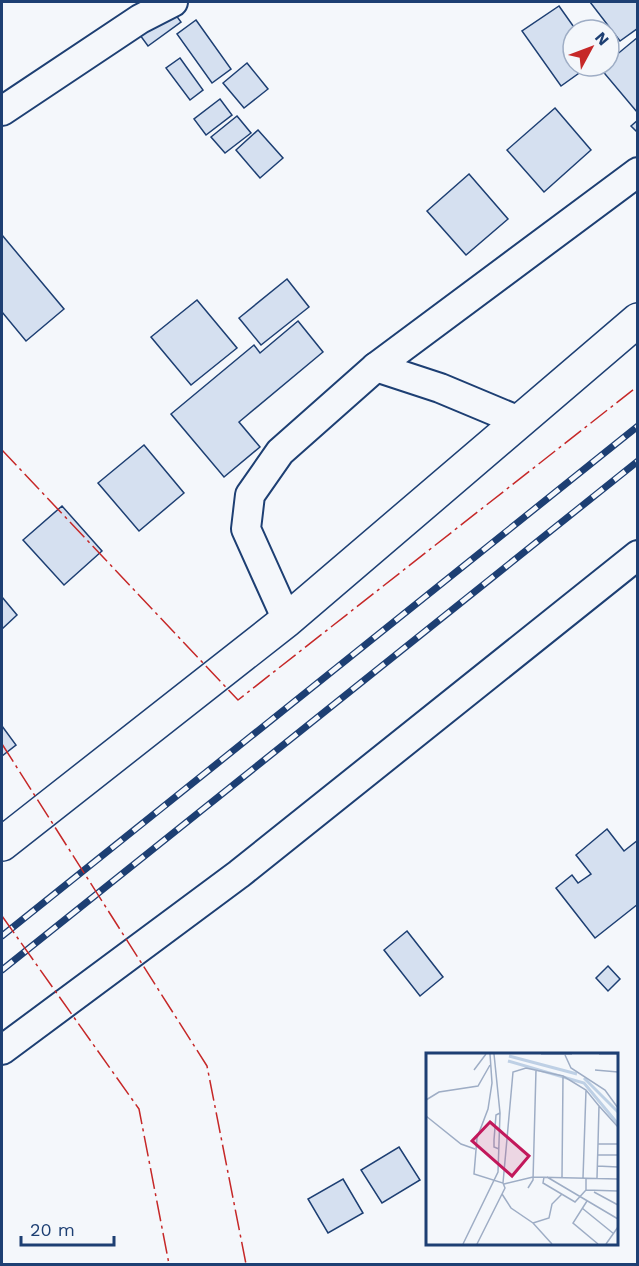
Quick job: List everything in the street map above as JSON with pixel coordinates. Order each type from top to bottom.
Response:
[{"type":"street","points":[[2,111],[140,19],[173,2]]},
{"type":"street","points":[[287,620],[246,529],[250,495],[280,452],[376,367],[638,172]]},
{"type":"street","points":[[2,844],[287,620],[638,320]]},
{"type":"street","points":[[376,367],[440,388],[519,421]]},
{"type":"street","points":[[2,1050],[239,874],[638,555]]},
{"type":"building","points":[[590,2],[638,2],[638,28],[621,40],[621,18],[602,18]]},
{"type":"building","points":[[559,6],[568,18],[561,18],[561,78],[572,78],[561,86],[522,31]]},
{"type":"building","points":[[170,7],[181,22],[148,46],[137,31]]},
{"type":"building","points":[[196,20],[231,69],[212,83],[177,34]]},
{"type":"building","points":[[638,37],[638,112],[608,78],[621,78],[621,51]]},
{"type":"building","points":[[180,58],[203,90],[190,100],[166,68]]},
{"type":"building","points":[[247,63],[268,89],[244,108],[223,83]]},
{"type":"building","points":[[220,99],[232,115],[206,135],[194,119]]},
{"type":"building","points":[[555,108],[591,150],[544,192],[507,150]]},
{"type":"building","points":[[237,116],[251,133],[225,153],[211,137]]},
{"type":"building","points":[[638,120],[638,133],[631,126]]},
{"type":"building","points":[[258,130],[283,158],[260,178],[236,150]]},
{"type":"building","points":[[469,174],[508,219],[466,255],[427,211]]},
{"type":"building","points":[[2,235],[64,309],[26,341],[2,312]]},
{"type":"building","points":[[287,279],[309,307],[261,345],[239,318]]},
{"type":"building","points":[[197,300],[237,348],[191,385],[151,337]]},
{"type":"building","points":[[298,321],[323,352],[239,422],[260,447],[224,477],[171,414],[254,345],[260,353]]},
{"type":"building","points":[[144,445],[184,493],[139,531],[98,483]]},
{"type":"building","points":[[62,506],[102,551],[64,585],[23,540]]},
{"type":"building","points":[[2,597],[17,615],[2,629]]},
{"type":"building","points":[[2,726],[16,745],[2,756]]},
{"type":"building","points":[[607,829],[624,851],[638,840],[638,904],[595,938],[556,888],[572,875],[578,883],[591,874],[576,855]]},
{"type":"building","points":[[407,931],[443,977],[420,996],[384,950]]},
{"type":"building","points":[[608,966],[620,979],[608,991],[596,978]]},
{"type":"building","points":[[399,1147],[420,1180],[382,1203],[361,1170]]},
{"type":"building","points":[[343,1179],[363,1213],[328,1233],[308,1199]]},
{"type":"railway","points":[[2,936],[638,426]]},
{"type":"railway","points":[[2,970],[638,461]]},
{"type":"power","points":[[2,450],[238,700],[638,386]]},
{"type":"power","points":[[2,744],[207,1066],[246,1264]]},
{"type":"power","points":[[2,916],[139,1109],[169,1264]]}]
